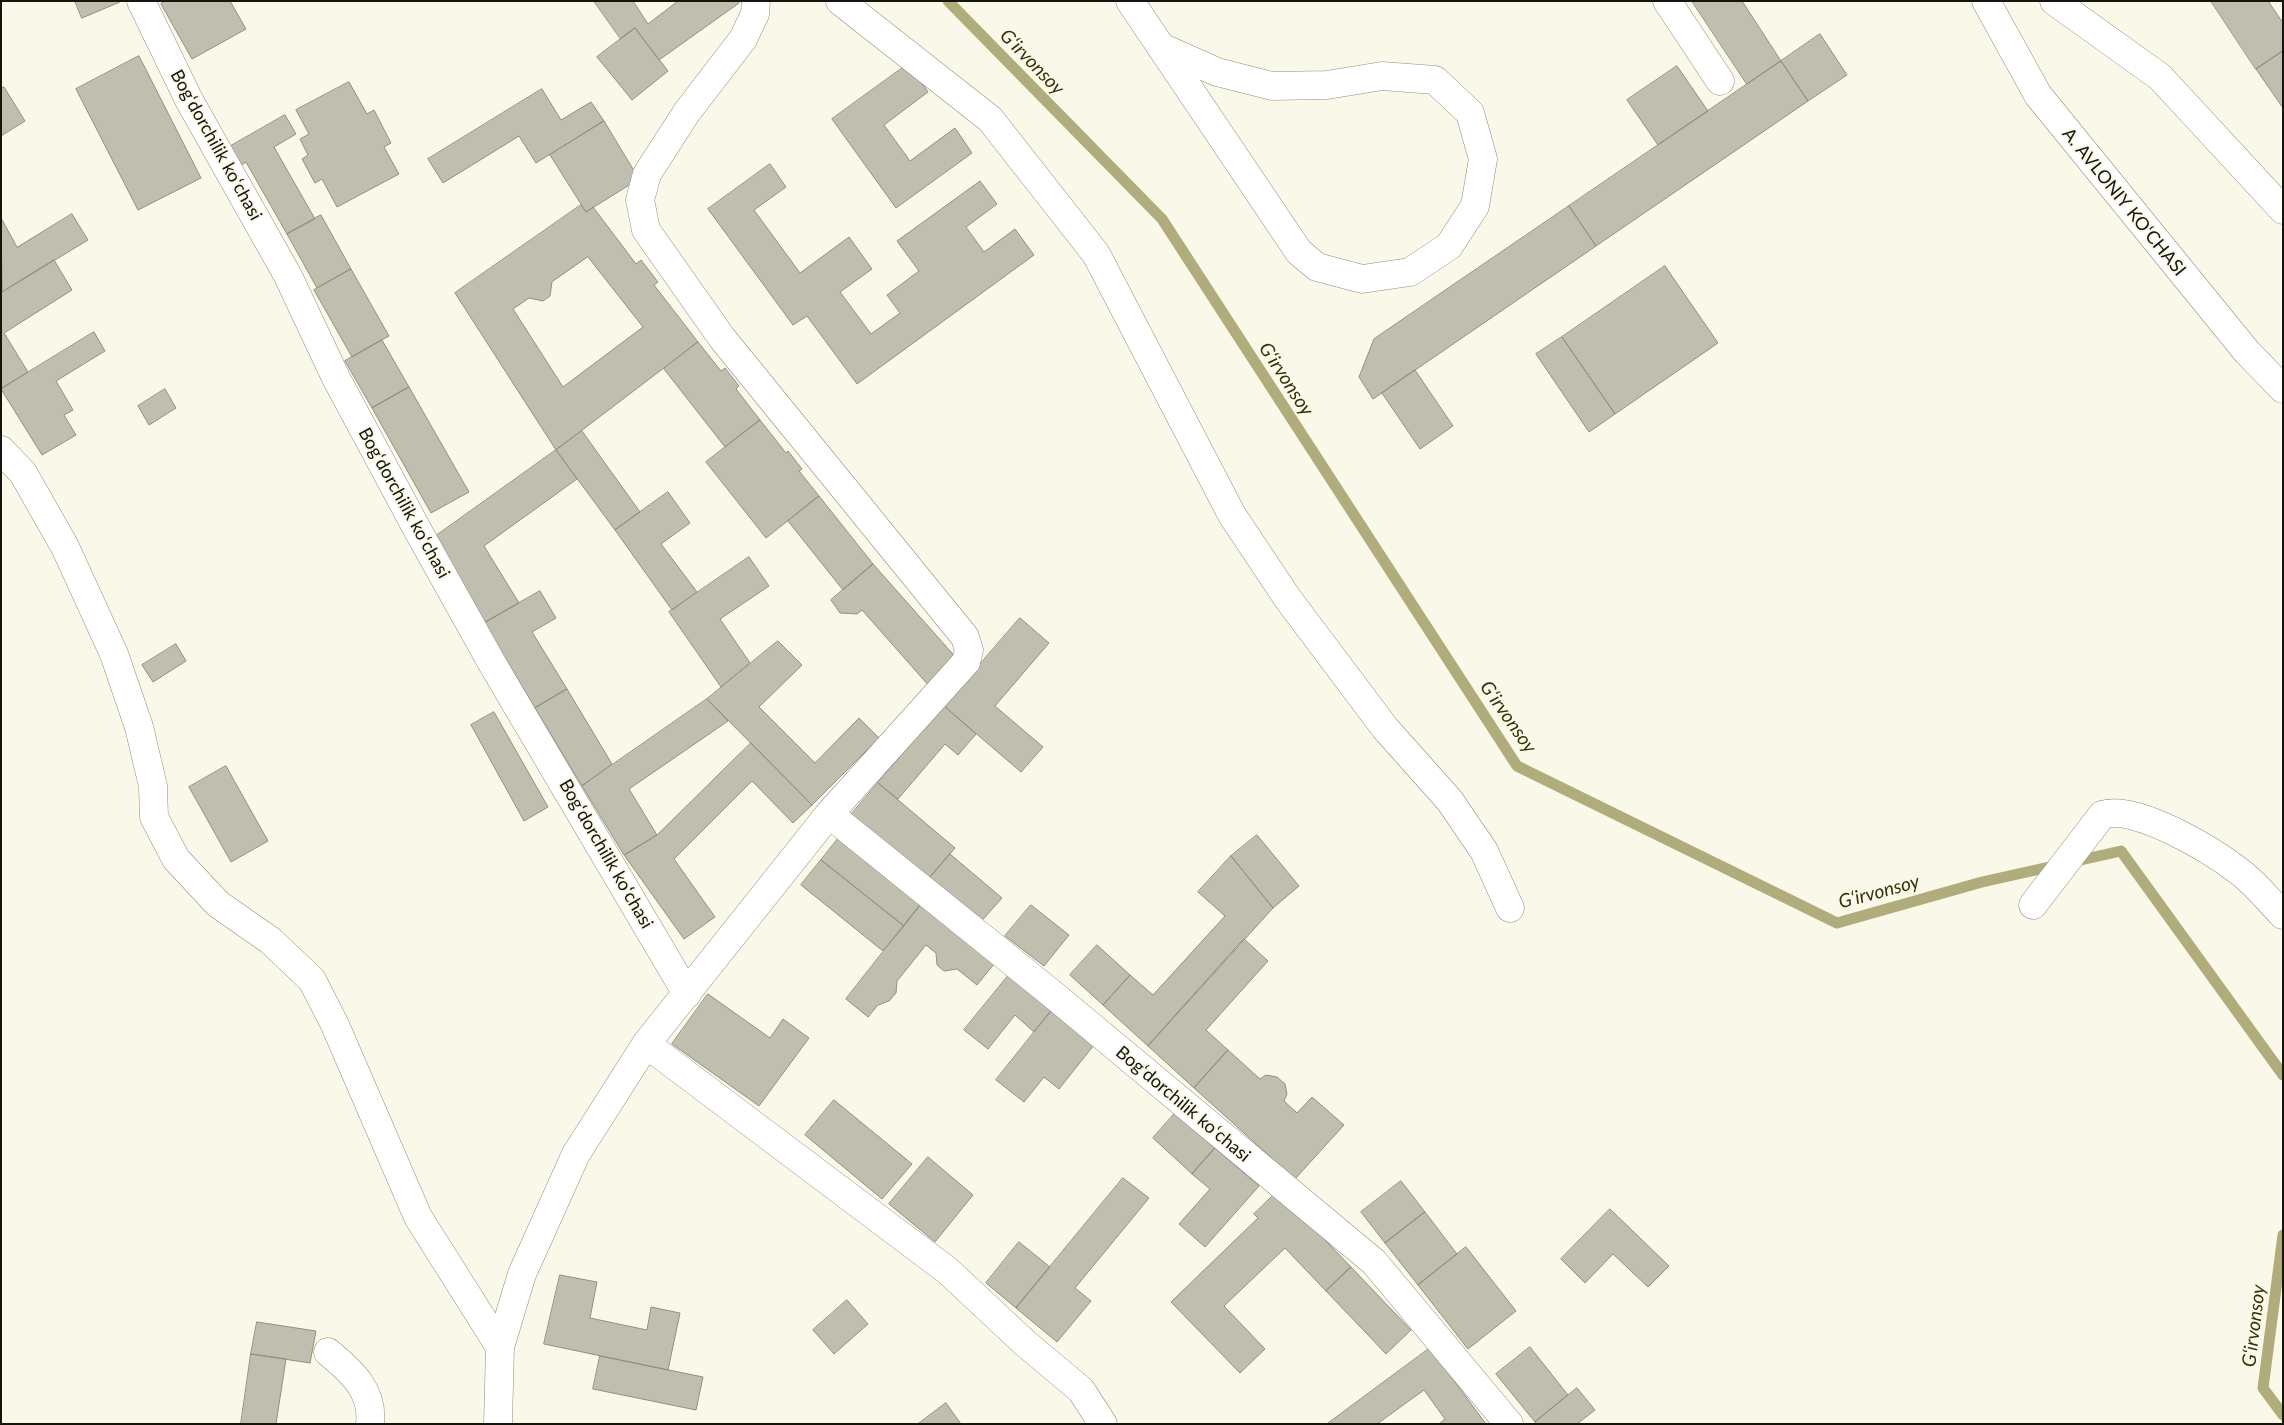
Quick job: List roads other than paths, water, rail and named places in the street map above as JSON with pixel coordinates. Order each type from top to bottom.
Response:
[{"type":"street","name":"Bogʻdorchilik koʻchasi","points":[[141,1],[188,100],[288,276],[336,378],[418,529],[493,664],[688,994]]},
{"type":"street","points":[[498,1424],[500,1347],[522,1274],[576,1154],[646,1044],[688,994],[829,814],[966,662],[969,650],[965,637],[722,338],[646,230],[640,200],[647,174],[687,112],[743,39],[755,14],[756,1]]},
{"type":"street","points":[[840,1],[990,119],[1096,254],[1232,515],[1288,599],[1385,728],[1450,801],[1484,850],[1510,908]]},
{"type":"street","points":[[1130,1],[1299,252],[1317,267],[1362,279],[1410,272],[1449,246],[1475,206],[1483,159],[1470,113],[1435,80],[1382,76],[1327,85],[1272,86],[1217,72],[1161,47]]},
{"type":"street","points":[[1667,1],[1720,82]]},
{"type":"street","name":"A. AVLONIY KO‘CHASI","points":[[1986,1],[2038,95],[2247,352],[2283,389]]},
{"type":"street","points":[[2054,1],[2160,77],[2283,210]]},
{"type":"street","points":[[1,435],[65,547],[114,654],[139,727],[153,786],[154,817],[176,859],[218,904],[271,941],[312,980],[335,1025],[418,1217],[500,1347]]},
{"type":"street","points":[[1,450],[23,473]]},
{"type":"street","points":[[2032,905],[2102,815],[2107,813],[2133,816],[2181,834],[2241,872],[2283,915]]},
{"type":"street","name":"Bogʻdorchilik koʻchasi","points":[[829,814],[1056,997],[1374,1262],[1509,1424]]},
{"type":"street","points":[[646,1044],[948,1271],[1025,1344],[1080,1390],[1103,1424]]},
{"type":"street","points":[[328,1352],[349,1369],[365,1390],[370,1424]]},
{"type":"waterway","name":"G‘irvonsoy","points":[[948,1],[1162,219],[1517,766],[1837,923],[1982,882],[2121,851],[2283,1075]]},
{"type":"waterway","name":"G‘irvonsoy","points":[[2283,1235],[2263,1388],[2283,1415]]}]
